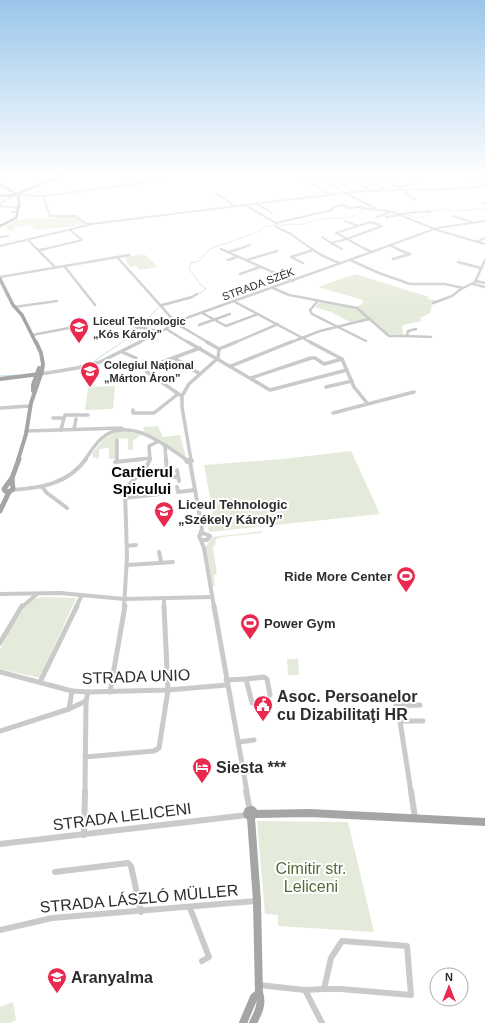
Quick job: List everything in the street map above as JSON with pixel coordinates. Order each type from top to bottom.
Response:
[{"type":"main road","points":[[0,278],[14,307],[22,315],[40,351],[39,374],[33,385],[34,394],[30,406],[26,431],[12,478],[0,511]]},
{"type":"main road","points":[[0,379],[39,374]]},
{"type":"main road","name":"STRADA LELICENI","points":[[251,814],[293,812],[485,822]]},
{"type":"main road","points":[[251,814],[257,901],[259,989],[261,1004],[253,1023]]},
{"type":"main road","points":[[242,1023],[259,989]]},
{"type":"street","points":[[85,223],[90,224]]},
{"type":"street","points":[[0,246],[100,223]]},
{"type":"street","points":[[272,223],[291,234],[313,250],[340,263]]},
{"type":"street","points":[[275,225],[284,223]]},
{"type":"street","points":[[350,223],[358,226]]},
{"type":"street","points":[[368,223],[336,232],[372,252]]},
{"type":"street","points":[[331,243],[348,239],[382,226],[372,223]]},
{"type":"street","points":[[420,223],[435,229],[485,244]]},
{"type":"street","name":"STRADA SZÉK","points":[[39,374],[90,365],[122,352],[176,324],[202,313],[438,227],[468,223]]},
{"type":"street","points":[[39,250],[82,240],[70,230]]},
{"type":"street","points":[[0,237],[8,236]]},
{"type":"street","points":[[322,238],[342,249]]},
{"type":"street","points":[[477,242],[485,238]]},
{"type":"street","points":[[28,240],[56,268]]},
{"type":"street","points":[[228,252],[250,245]]},
{"type":"street","points":[[391,245],[410,254],[393,259]]},
{"type":"street","points":[[221,249],[293,281]]},
{"type":"street","points":[[303,263],[291,257],[313,250]]},
{"type":"street","points":[[247,260],[276,251]]},
{"type":"street","points":[[0,278],[129,255]]},
{"type":"street","points":[[228,260],[238,256]]},
{"type":"street","points":[[118,258],[162,306],[176,324],[219,349]]},
{"type":"street","points":[[350,260],[410,284],[445,284],[463,288]]},
{"type":"street","points":[[458,262],[481,268]]},
{"type":"street","points":[[433,303],[452,296],[463,288],[473,284],[485,262]]},
{"type":"street","points":[[65,267],[95,305]]},
{"type":"street","points":[[240,274],[261,267]]},
{"type":"street","points":[[476,281],[485,283]]},
{"type":"street","points":[[473,284],[485,287]]},
{"type":"street","points":[[273,288],[288,295],[357,308],[389,336],[431,337]]},
{"type":"street","points":[[162,306],[192,297],[197,294]]},
{"type":"street","points":[[14,307],[57,301]]},
{"type":"street","points":[[318,301],[310,312],[366,341]]},
{"type":"street","points":[[235,302],[342,359],[354,387],[367,404]]},
{"type":"street","points":[[202,313],[226,326],[258,314]]},
{"type":"street","points":[[199,325],[230,314]]},
{"type":"street","points":[[161,322],[172,318]]},
{"type":"street","points":[[231,366],[303,337],[369,319]]},
{"type":"street","points":[[219,349],[278,324]]},
{"type":"street","points":[[130,330],[140,327],[160,332]]},
{"type":"street","points":[[32,334],[69,328]]},
{"type":"street","points":[[166,329],[218,358],[270,390],[347,370]]},
{"type":"street","points":[[407,336],[408,331],[416,329]]},
{"type":"street","points":[[162,362],[200,348]]},
{"type":"street","points":[[204,548],[210,537],[202,529],[189,460],[182,396],[189,384],[218,358],[219,349]]},
{"type":"street","points":[[122,352],[136,358]]},
{"type":"street","points":[[174,358],[200,374]]},
{"type":"street","points":[[251,378],[310,358],[315,358],[324,364],[342,359]]},
{"type":"street","points":[[147,372],[182,396]]},
{"type":"street","points":[[326,387],[352,381]]},
{"type":"street","points":[[333,413],[414,392]]},
{"type":"street","points":[[133,410],[133,413],[154,413],[178,394]]},
{"type":"street","points":[[0,408],[30,406]]},
{"type":"street","points":[[52,418],[64,418],[65,415],[88,415]]},
{"type":"street","points":[[62,430],[64,418]]},
{"type":"street","points":[[74,429],[76,420]]},
{"type":"street","points":[[26,431],[114,428],[128,430],[139,433],[189,460]]},
{"type":"street","points":[[7,489],[42,487],[63,480],[72,474],[102,437],[116,431],[128,430]]},
{"type":"street","points":[[117,440],[116,462],[150,458]]},
{"type":"street","points":[[110,692],[125,604],[124,599],[127,566],[126,487],[146,468],[150,458],[149,446],[157,442]]},
{"type":"street","points":[[165,446],[167,474],[170,477],[179,479],[177,470]]},
{"type":"street","points":[[42,487],[47,493],[67,508]]},
{"type":"street","points":[[177,487],[178,492],[195,490]]},
{"type":"street","points":[[125,498],[169,493]]},
{"type":"street","points":[[202,529],[199,537],[204,548],[251,814]]},
{"type":"street","points":[[200,534],[206,534]]},
{"type":"street","points":[[201,540],[207,540]]},
{"type":"street","points":[[127,546],[136,545]]},
{"type":"street","points":[[159,552],[161,561],[159,563]]},
{"type":"street","points":[[127,566],[173,562]]},
{"type":"street","points":[[0,643],[26,600],[37,593]]},
{"type":"street","points":[[0,594],[60,593],[124,599],[212,597]]},
{"type":"street","points":[[40,682],[82,595]]},
{"type":"street","points":[[85,757],[158,750],[160,746],[168,690],[164,599]]},
{"type":"street","name":"STRADA UNIO","points":[[0,672],[72,691],[88,692],[168,690],[264,677],[267,678],[270,695]]},
{"type":"street","points":[[246,679],[252,703]]},
{"type":"street","points":[[69,710],[72,691]]},
{"type":"street","points":[[84,835],[86,701],[88,692]]},
{"type":"street","points":[[0,731],[69,710],[86,701]]},
{"type":"street","points":[[415,818],[400,721],[396,706],[420,705]]},
{"type":"street","points":[[400,721],[423,721]]},
{"type":"street","points":[[239,742],[254,740]]},
{"type":"street","name":"STRADA LELICENI","points":[[0,844],[251,814]]},
{"type":"street","points":[[55,872],[128,863],[131,866],[141,912]]},
{"type":"street","name":"STRADA LÁSZLÓ MÜLLER","points":[[0,930],[52,918],[190,908],[257,901]]},
{"type":"street","points":[[190,908],[209,957],[202,961]]},
{"type":"street","points":[[259,989],[305,990],[324,990],[341,989],[411,995],[407,946],[342,942],[331,956],[329,972],[324,990]]},
{"type":"street","points":[[305,990],[322,1023]]},
{"type":"green space","points":[[11,223],[83,223],[86,225],[36,230],[29,225],[12,228],[15,230],[11,231],[5,229],[9,227],[4,226]]},
{"type":"green space","points":[[144,254],[158,267],[140,270],[136,266],[131,267],[125,261],[127,260],[124,257]]},
{"type":"green space","points":[[355,274],[429,297],[427,299],[441,301],[432,305],[430,313],[420,318],[422,321],[402,325],[403,335],[388,334],[371,320],[350,322],[331,312],[315,307],[321,302],[353,308],[362,304],[363,300],[318,287]]},
{"type":"green space","points":[[115,386],[113,409],[85,410],[88,387]]},
{"type":"green space","points":[[158,426],[163,437],[180,435],[186,457],[142,431],[144,431],[143,427]]},
{"type":"green space","points":[[119,431],[126,431],[141,435],[133,441],[133,450],[128,450],[128,439],[116,438],[116,459],[109,459],[109,448],[99,449],[99,459],[93,457],[92,454],[104,439]]},
{"type":"green space","points":[[351,451],[380,514],[209,532],[206,515],[213,514],[204,465],[283,459]]},
{"type":"green space","points":[[264,531],[261,533],[216,539],[215,546],[213,547],[217,575],[214,575],[215,586],[212,587],[205,548],[212,537]]},
{"type":"green space","points":[[41,597],[76,598],[40,678],[0,669],[0,650],[10,631],[27,604],[34,599]]},
{"type":"green space","points":[[287,659],[298,659],[299,675],[288,675]]},
{"type":"green space","name":"Cimitir str. Leliceni","points":[[257,821],[348,822],[374,932],[278,926],[278,915],[265,914]]},
{"type":"green space","points":[[13,1002],[16,1020],[10,1023],[0,1023],[0,1007]]},
{"type":"waterway","points":[[198,294],[206,289],[200,284],[189,269],[191,263],[199,261],[210,249],[260,231],[262,228],[268,226],[307,223]]},
{"type":"waterway","points":[[186,300],[192,298]]},
{"type":"waterway","points":[[93,362],[141,329],[142,324],[159,307],[181,301]]},
{"type":"waterway","points":[[79,366],[86,364]]},
{"type":"waterway","points":[[0,376],[18,375]]},
{"type":"place","name":"Liceul Tehnologic „Kós Károly”","points":[[79,344]]},
{"type":"place","name":"Colegiul Național „Márton Áron”","points":[[90,388]]},
{"type":"place","name":"Liceul Tehnologic „Székely Károly”","points":[[164,528]]},
{"type":"place","name":"Ride More Center","points":[[406,593]]},
{"type":"place","name":"Power Gym","points":[[250,640]]},
{"type":"place","name":"Asoc. Persoanelor cu Dizabilitaţi HR","points":[[263,722]]},
{"type":"place","name":"Siesta ***","points":[[202,784]]},
{"type":"place","name":"Aranyalma","points":[[57,994]]},
{"type":"district","name":"Cartierul Spicului","points":[[142,480]]}]
